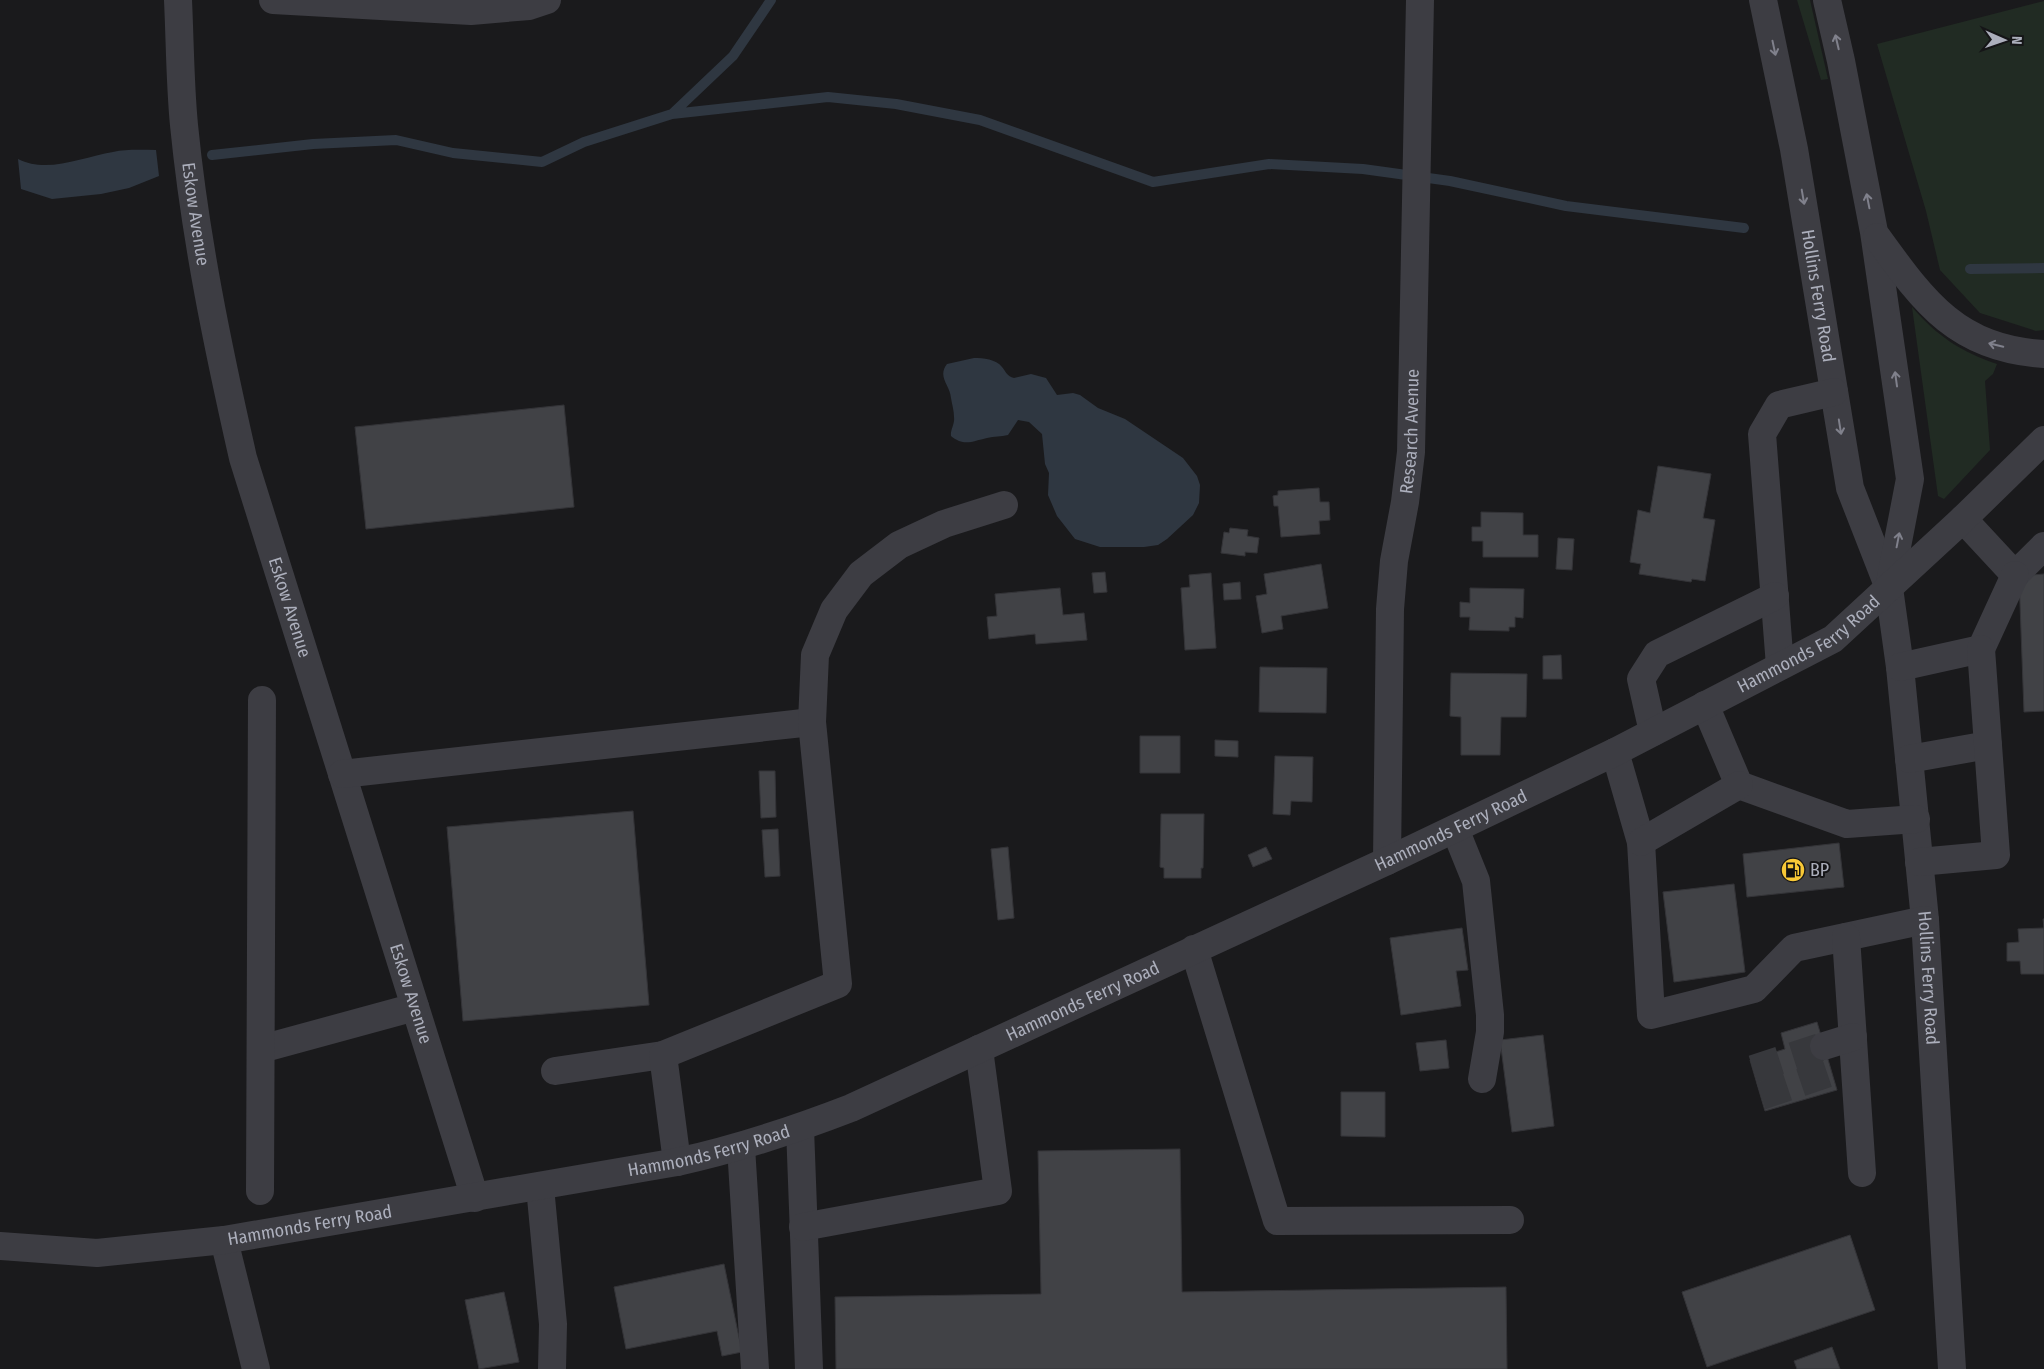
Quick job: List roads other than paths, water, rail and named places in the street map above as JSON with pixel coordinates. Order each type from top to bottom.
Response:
[{"type":"street","name":"Eskow Avenue","points":[[178,0],[184,125],[202,253],[220,356],[243,458],[475,1198]]},
{"type":"street","points":[[273,0],[471,11],[529,6],[547,0]]},
{"type":"street","name":"Research Avenue","points":[[1387,862],[1390,608],[1394,561],[1405,502],[1411,452],[1420,0]]},
{"type":"street","name":"Hollins Ferry Road","points":[[1763,0],[1794,149],[1850,488],[1889,588],[1900,667],[1925,920],[1952,1369]]},
{"type":"street","name":"Hollins Ferry Road","points":[[1827,0],[1874,232],[1910,479],[1889,588]]},
{"type":"street","points":[[1874,232],[1913,286],[1946,320],[1982,342],[2028,353],[2044,354]]},
{"type":"street","points":[[1780,666],[1762,434],[1778,405],[1834,392]]},
{"type":"street","name":"Hammonds Ferry Road","points":[[0,1246],[97,1253],[224,1240],[677,1162],[741,1147],[800,1128],[851,1108],[1387,862],[1615,752],[1832,639],[1963,519],[2044,440]]},
{"type":"street","points":[[555,1071],[663,1055],[838,984],[812,722],[815,655],[834,610],[861,574],[899,545],[944,524],[1004,505]]},
{"type":"street","points":[[1963,519],[2015,575]]},
{"type":"street","points":[[1919,862],[1996,855],[1981,649],[2015,575],[2044,546]]},
{"type":"street","points":[[1653,732],[1641,679],[1657,654],[1775,596]]},
{"type":"street","points":[[1900,667],[1981,649]]},
{"type":"street","points":[[260,1190],[262,700]]},
{"type":"street","points":[[1705,705],[1740,785],[1847,824],[1916,819]]},
{"type":"street","points":[[342,774],[812,722]]},
{"type":"street","points":[[1909,759],[1988,745]]},
{"type":"street","points":[[1615,752],[1641,842],[1651,1015],[1754,989],[1794,948],[1925,920]]},
{"type":"street","points":[[1641,842],[1740,785]]},
{"type":"street","points":[[1455,829],[1476,881],[1490,1015],[1490,1032],[1482,1079]]},
{"type":"street","points":[[1846,937],[1853,1037],[1843,1069],[1862,1173]]},
{"type":"street","points":[[1194,949],[1277,1221],[1510,1220]]},
{"type":"street","points":[[261,1049],[415,1007]]},
{"type":"street","points":[[1824,1046],[1853,1037]]},
{"type":"street","points":[[803,1227],[998,1191],[979,1049]]},
{"type":"street","points":[[663,1055],[677,1162]]},
{"type":"street","points":[[800,1128],[809,1369]]},
{"type":"street","points":[[741,1147],[755,1369]]},
{"type":"street","points":[[540,1187],[553,1324],[552,1369]]},
{"type":"street","points":[[224,1240],[256,1369]]},
{"type":"waterway","points":[[672,114],[733,56],[771,0]]},
{"type":"waterway","points":[[212,155],[313,144],[396,140],[453,153],[542,162],[584,142],[672,114],[828,97],[896,104],[980,120],[1153,182],[1269,164],[1363,169],[1450,181],[1566,206],[1744,228]]},
{"type":"waterway","points":[[1970,269],[2044,268]]},
{"type":"tunnel","points":[[1753,1069],[1824,1046]]},
{"type":"tunnel","points":[[1761,1096],[1832,1072]]},
{"type":"place","name":"BP","points":[[1793,870]]}]
